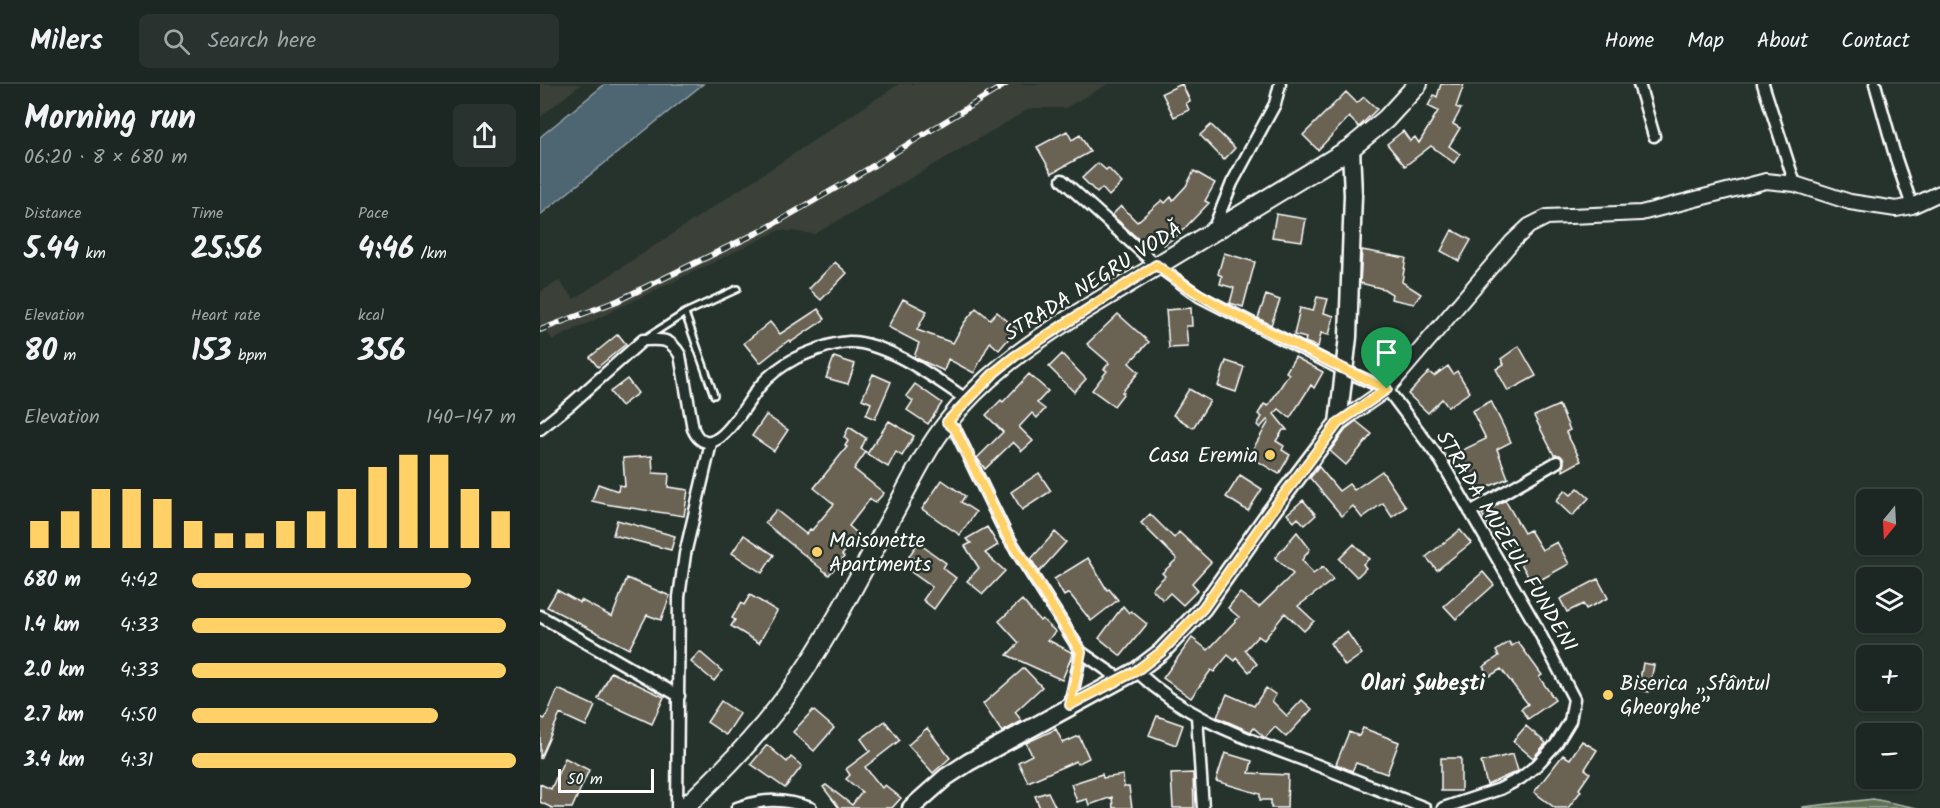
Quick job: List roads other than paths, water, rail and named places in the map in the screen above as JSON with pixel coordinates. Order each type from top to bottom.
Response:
[{"type":"main road","name":"STRADA NEGRU VODĂ","points":[[684,808],[754,735],[804,672],[926,454],[947,422],[995,372],[1031,344],[1156,265],[1351,148],[1386,119],[1418,84]]},
{"type":"main road","points":[[911,808],[954,772],[1070,705],[1136,671],[1161,652],[1203,608],[1270,513],[1338,423],[1347,337],[1353,195],[1351,148]]},
{"type":"street","points":[[1212,232],[1232,183],[1275,104],[1280,84]]},
{"type":"street","points":[[1639,84],[1654,136]]},
{"type":"street","points":[[1763,84],[1795,184]]},
{"type":"street","points":[[1875,84],[1912,206]]},
{"type":"street","points":[[1062,180],[1156,265],[1199,296],[1343,370],[1387,389]]},
{"type":"street","points":[[1338,423],[1387,389],[1512,242],[1529,226],[1547,217],[1641,213],[1766,181],[1795,184],[1850,202],[1896,208],[1912,206],[1940,193]]},
{"type":"street","points":[[540,429],[572,404],[643,340],[665,339],[680,355],[693,429],[706,442]]},
{"type":"street","points":[[706,442],[722,436],[731,427],[761,384],[776,371],[796,359],[825,347],[848,342],[863,344],[888,353],[943,383],[967,400]]},
{"type":"street","name":"STRADA MUZEUL FUNDENI","points":[[1387,389],[1441,460],[1565,678],[1574,699],[1570,721],[1556,744],[1537,765],[1521,778],[1500,789],[1443,808]]},
{"type":"street","points":[[947,422],[955,429],[1006,534],[1081,652],[1120,679]]},
{"type":"street","points":[[677,808],[680,597],[685,554],[706,442]]},
{"type":"street","points":[[1470,512],[1557,462]]},
{"type":"street","points":[[540,616],[679,696]]},
{"type":"street","points":[[1070,705],[1081,652]]},
{"type":"street","points":[[1136,671],[1160,693],[1197,716],[1245,740],[1322,767],[1425,808]]},
{"type":"street","points":[[1197,716],[1203,808]]},
{"type":"street","points":[[737,808],[787,801],[811,808]]},
{"type":"lane","points":[[643,340],[685,313],[736,289]]},
{"type":"lane","points":[[685,313],[714,395]]},
{"type":"water","points":[[605,84],[703,84],[540,215],[540,137]]},
{"type":"railway","points":[[540,330],[617,301],[765,229],[850,180],[1006,84]]},
{"type":"place","name":"Casa Eremia","points":[[1270,455]]},
{"type":"place","name":"Maisonette Apartments","points":[[817,552]]},
{"type":"place","name":"Biserica „Sfântul Gheorghe”","points":[[1608,695]]},
{"type":"district","name":"Olari Şubeşti","points":[[1423,682]]}]
